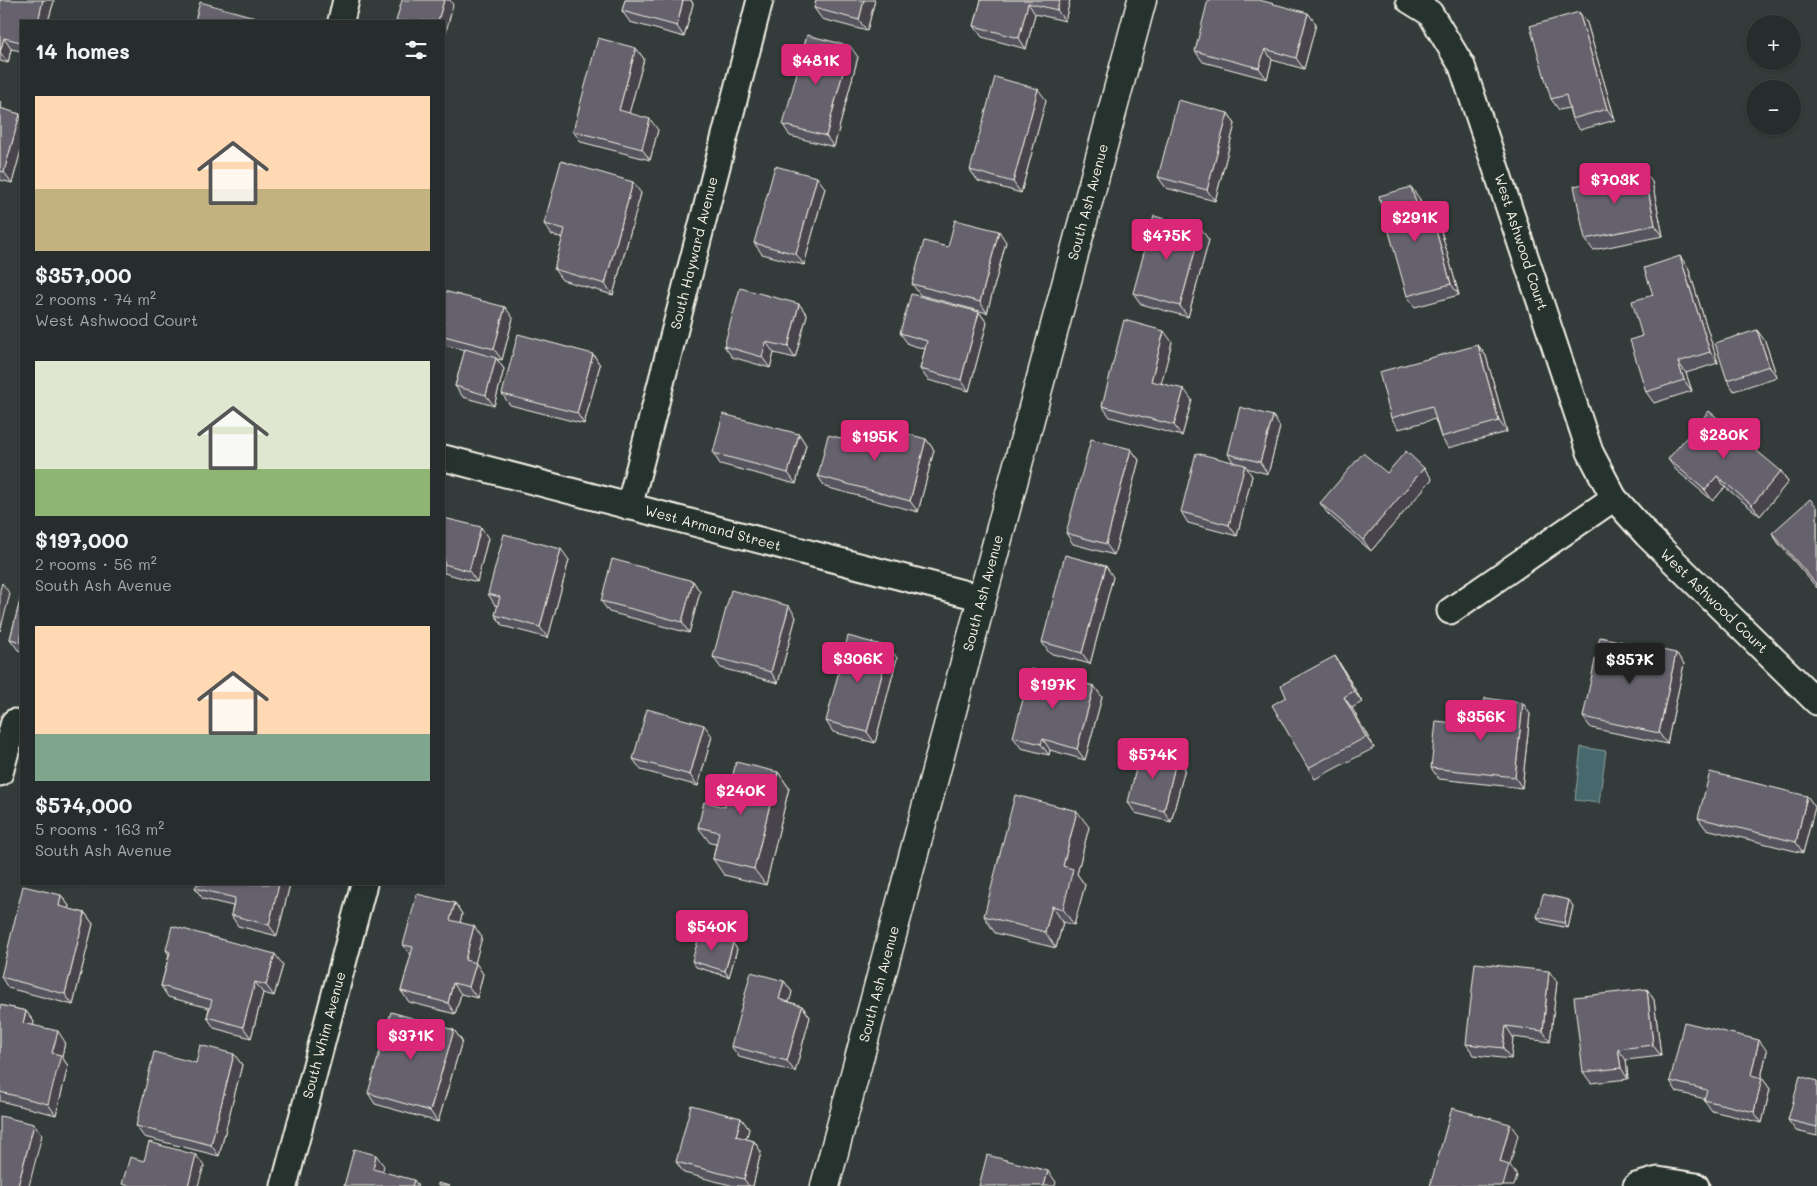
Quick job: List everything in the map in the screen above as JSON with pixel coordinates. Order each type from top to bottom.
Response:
[{"type":"street","points":[[341,20],[346,0]]},
{"type":"street","name":"South Hayward Avenue","points":[[629,507],[760,0]]},
{"type":"street","name":"South Ash Avenue","points":[[825,1186],[1142,0]]},
{"type":"street","name":"West Ashwood Court","points":[[1409,0],[1430,13],[1462,66],[1590,452],[1614,498],[1647,535],[1817,702]]},
{"type":"street","name":"West Armand Street","points":[[445,458],[982,598]]},
{"type":"street","points":[[1450,611],[1614,498]]},
{"type":"street","points":[[0,773],[12,722]]},
{"type":"street","name":"South Whim Avenue","points":[[284,1186],[364,885]]},
{"type":"street","points":[[1636,1186],[1658,1180],[1696,1186]]},
{"type":"water","points":[[1581,747],[1606,751],[1599,803],[1575,800]]},
{"type":"building","points":[[0,0],[43,0],[38,20],[20,20],[20,42],[4,38],[0,52]]},
{"type":"building","points":[[402,0],[444,0],[438,20],[396,20]]},
{"type":"building","points":[[625,0],[683,0],[677,26],[622,11]]},
{"type":"building","points":[[816,0],[864,0],[859,20],[814,8]]},
{"type":"building","points":[[981,0],[1060,0],[1057,10],[1028,3],[1019,38],[974,26]]},
{"type":"building","points":[[1208,0],[1259,0],[1308,13],[1296,58],[1265,49],[1259,68],[1195,51]]},
{"type":"building","points":[[200,2],[258,18],[257,20],[195,20]]},
{"type":"building","points":[[1579,12],[1607,109],[1572,119],[1566,95],[1551,99],[1530,26]]},
{"type":"building","points":[[807,35],[850,46],[826,136],[783,125]]},
{"type":"building","points":[[598,38],[636,48],[619,110],[650,119],[642,149],[573,131]]},
{"type":"building","points":[[995,77],[1038,89],[1013,182],[970,170]]},
{"type":"building","points":[[1178,100],[1228,113],[1207,190],[1158,177]]},
{"type":"building","points":[[0,108],[20,114],[4,172],[0,171]]},
{"type":"building","points":[[561,161],[633,182],[605,284],[554,269],[565,229],[544,224]]},
{"type":"building","points":[[775,166],[817,177],[796,254],[754,243]]},
{"type":"building","points":[[1644,171],[1655,225],[1585,239],[1574,186]]},
{"type":"building","points":[[1411,187],[1419,212],[1430,209],[1451,284],[1407,296],[1379,196]]},
{"type":"building","points":[[1154,216],[1201,229],[1180,306],[1133,293]]},
{"type":"building","points":[[955,220],[999,231],[980,302],[912,284],[924,241],[948,247]]},
{"type":"building","points":[[1680,256],[1710,352],[1678,362],[1684,380],[1646,392],[1630,340],[1642,336],[1632,301],[1653,295],[1644,268]]},
{"type":"building","points":[[740,288],[799,304],[788,347],[766,342],[762,357],[724,346]]},
{"type":"building","points":[[445,291],[505,307],[494,349],[445,336]]},
{"type":"building","points":[[911,294],[979,312],[961,380],[920,369],[927,341],[900,333]]},
{"type":"building","points":[[1124,320],[1164,331],[1151,381],[1184,389],[1174,425],[1102,406]]},
{"type":"building","points":[[1757,330],[1769,366],[1727,380],[1715,343]]},
{"type":"building","points":[[518,334],[593,354],[577,413],[502,394]]},
{"type":"building","points":[[1478,345],[1499,421],[1441,437],[1432,406],[1391,418],[1379,372]]},
{"type":"building","points":[[465,349],[496,358],[486,395],[455,386]]},
{"type":"building","points":[[1240,407],[1273,416],[1260,462],[1228,454]]},
{"type":"building","points":[[1709,411],[1781,471],[1752,505],[1717,476],[1705,490],[1668,459]]},
{"type":"building","points":[[723,414],[799,434],[788,473],[713,453]]},
{"type":"building","points":[[875,425],[926,439],[910,501],[818,476],[828,435],[870,445]]},
{"type":"building","points":[[1091,439],[1131,449],[1106,544],[1066,533]]},
{"type":"building","points":[[1406,451],[1424,468],[1363,540],[1320,503],[1363,453],[1387,473]]},
{"type":"building","points":[[1196,453],[1245,465],[1229,525],[1181,512]]},
{"type":"building","points":[[1810,499],[1817,507],[1817,585],[1772,533]]},
{"type":"building","points":[[445,518],[481,527],[469,571],[445,564]]},
{"type":"building","points":[[504,534],[561,549],[540,627],[495,615],[500,597],[488,594]]},
{"type":"building","points":[[1065,555],[1106,566],[1082,653],[1042,642]]},
{"type":"building","points":[[612,559],[693,581],[682,622],[601,601]]},
{"type":"building","points":[[731,590],[789,606],[771,672],[713,657]]},
{"type":"building","points":[[20,601],[20,642],[10,639]]},
{"type":"building","points":[[848,636],[889,647],[867,732],[826,721]]},
{"type":"building","points":[[1600,637],[1676,653],[1659,733],[1583,717]]},
{"type":"building","points":[[1335,656],[1354,691],[1344,697],[1366,737],[1308,768],[1272,705],[1286,697],[1281,685]]},
{"type":"building","points":[[1031,669],[1094,686],[1077,749],[1043,739],[1041,744],[1013,737]]},
{"type":"building","points":[[1485,698],[1523,703],[1515,777],[1431,768],[1436,721],[1482,726]]},
{"type":"building","points":[[647,709],[704,725],[690,775],[633,759]]},
{"type":"building","points":[[1141,748],[1177,757],[1164,811],[1128,802]]},
{"type":"building","points":[[736,762],[778,772],[754,869],[713,859],[719,832],[698,827],[704,802],[725,807]]},
{"type":"building","points":[[1710,772],[1807,796],[1796,842],[1698,818]]},
{"type":"building","points":[[1015,795],[1077,811],[1063,866],[1073,869],[1063,909],[1052,906],[1045,932],[984,916]]},
{"type":"building","points":[[196,885],[279,885],[269,925],[231,915],[235,898],[195,888]]},
{"type":"building","points":[[23,886],[61,895],[59,906],[85,913],[65,994],[1,977]]},
{"type":"building","points":[[417,894],[455,903],[450,920],[474,926],[465,960],[476,963],[469,987],[453,983],[448,1003],[401,991],[413,947],[403,945]]},
{"type":"building","points":[[1543,894],[1569,900],[1564,923],[1537,917]]},
{"type":"building","points":[[172,926],[275,954],[266,985],[255,982],[243,1027],[207,1017],[212,1000],[161,986],[170,952],[166,950]]},
{"type":"building","points":[[700,933],[733,943],[725,971],[692,961]]},
{"type":"building","points":[[1475,963],[1549,971],[1543,1031],[1506,1026],[1503,1048],[1466,1044]]},
{"type":"building","points":[[751,972],[784,981],[779,999],[802,1006],[787,1061],[731,1046]]},
{"type":"building","points":[[1647,989],[1653,1045],[1618,1049],[1621,1068],[1583,1072],[1574,997]]},
{"type":"building","points":[[0,1005],[26,1011],[23,1023],[58,1031],[52,1053],[61,1055],[48,1104],[0,1092]]},
{"type":"building","points":[[391,1012],[454,1030],[430,1111],[368,1093]]},
{"type":"building","points":[[1684,1022],[1759,1040],[1751,1075],[1762,1078],[1754,1112],[1704,1100],[1707,1090],[1670,1081]]},
{"type":"building","points":[[200,1045],[234,1054],[211,1145],[136,1126],[154,1052],[196,1063]]},
{"type":"building","points":[[1800,1076],[1817,1081],[1817,1127],[1788,1120]]},
{"type":"building","points":[[691,1105],[741,1118],[736,1136],[754,1141],[744,1179],[676,1162]]},
{"type":"building","points":[[1452,1108],[1510,1124],[1500,1162],[1509,1165],[1503,1186],[1430,1186]]},
{"type":"building","points":[[0,1116],[34,1124],[18,1186],[0,1186]]},
{"type":"building","points":[[149,1142],[196,1155],[188,1186],[130,1186],[122,1184],[130,1157],[144,1161]]},
{"type":"building","points":[[354,1149],[376,1155],[373,1169],[414,1180],[412,1186],[344,1186]]},
{"type":"building","points":[[987,1155],[1048,1171],[1044,1186],[979,1186]]},
{"type":"building","points":[[438,1183],[450,1186],[438,1186]]}]
